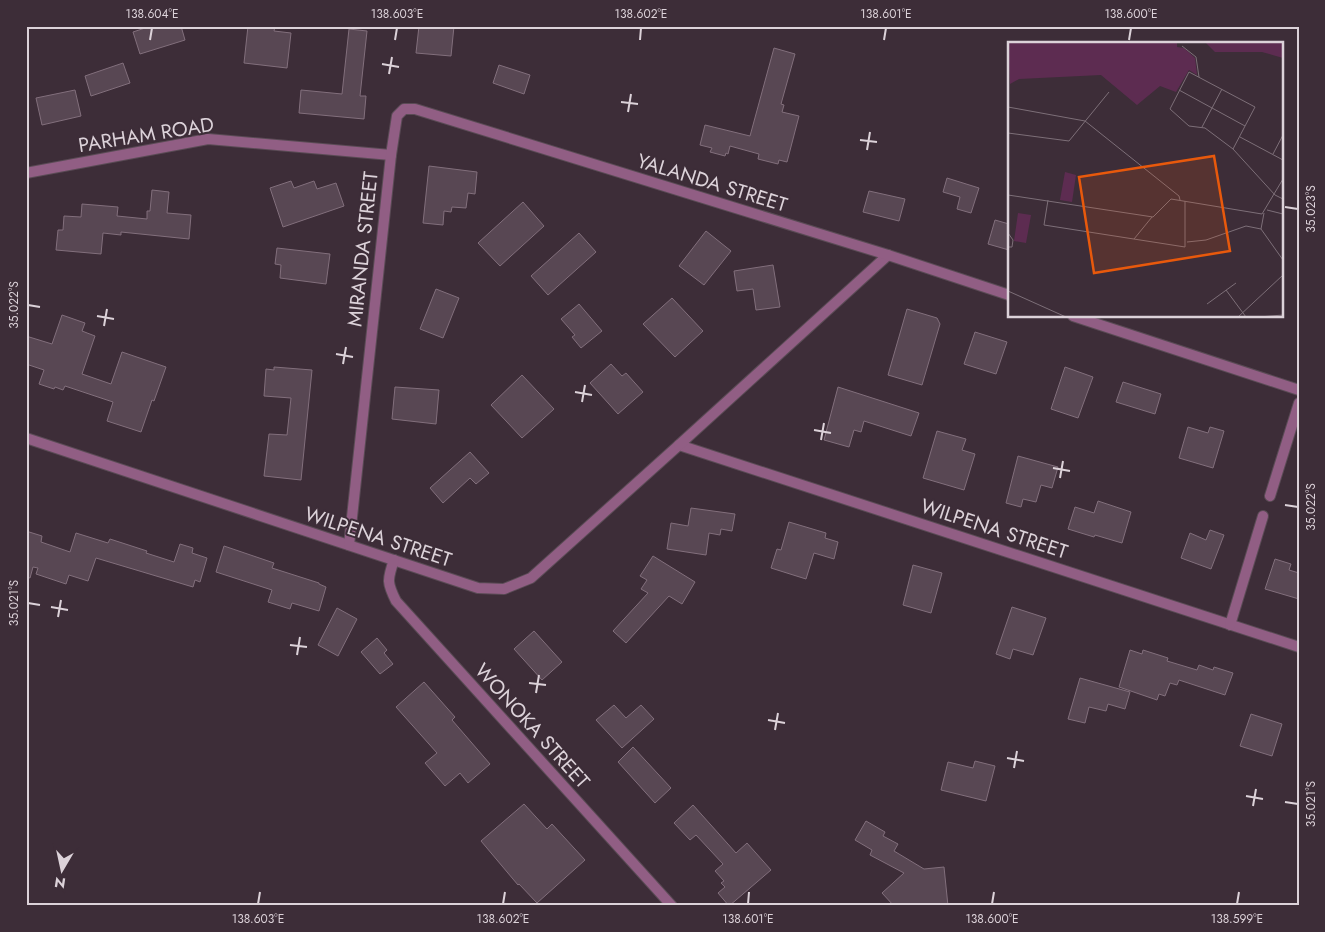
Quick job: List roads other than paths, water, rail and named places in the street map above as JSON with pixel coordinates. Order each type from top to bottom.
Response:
[{"type":"street","name":"MIRANDA STREET","points":[[349,545],[391,155],[396,116],[404,109]]},
{"type":"street","name":"YALANDA STREET","points":[[404,109],[416,109],[888,255],[1008,295]]},
{"type":"street","name":"PARHAM ROAD","points":[[26,173],[208,139],[391,155]]},
{"type":"street","name":"WILPENA STREET","points":[[26,438],[478,588],[504,589],[531,578],[888,255]]},
{"type":"street","points":[[1079,318],[1299,390]]},
{"type":"street","points":[[1270,496],[1299,403]]},
{"type":"street","name":"WILPENA STREET","points":[[679,445],[1299,647]]},
{"type":"street","points":[[1230,625],[1263,516]]},
{"type":"street","name":"WONOKA STREET","points":[[394,560],[389,575],[389,586],[396,601],[672,906]]}]
